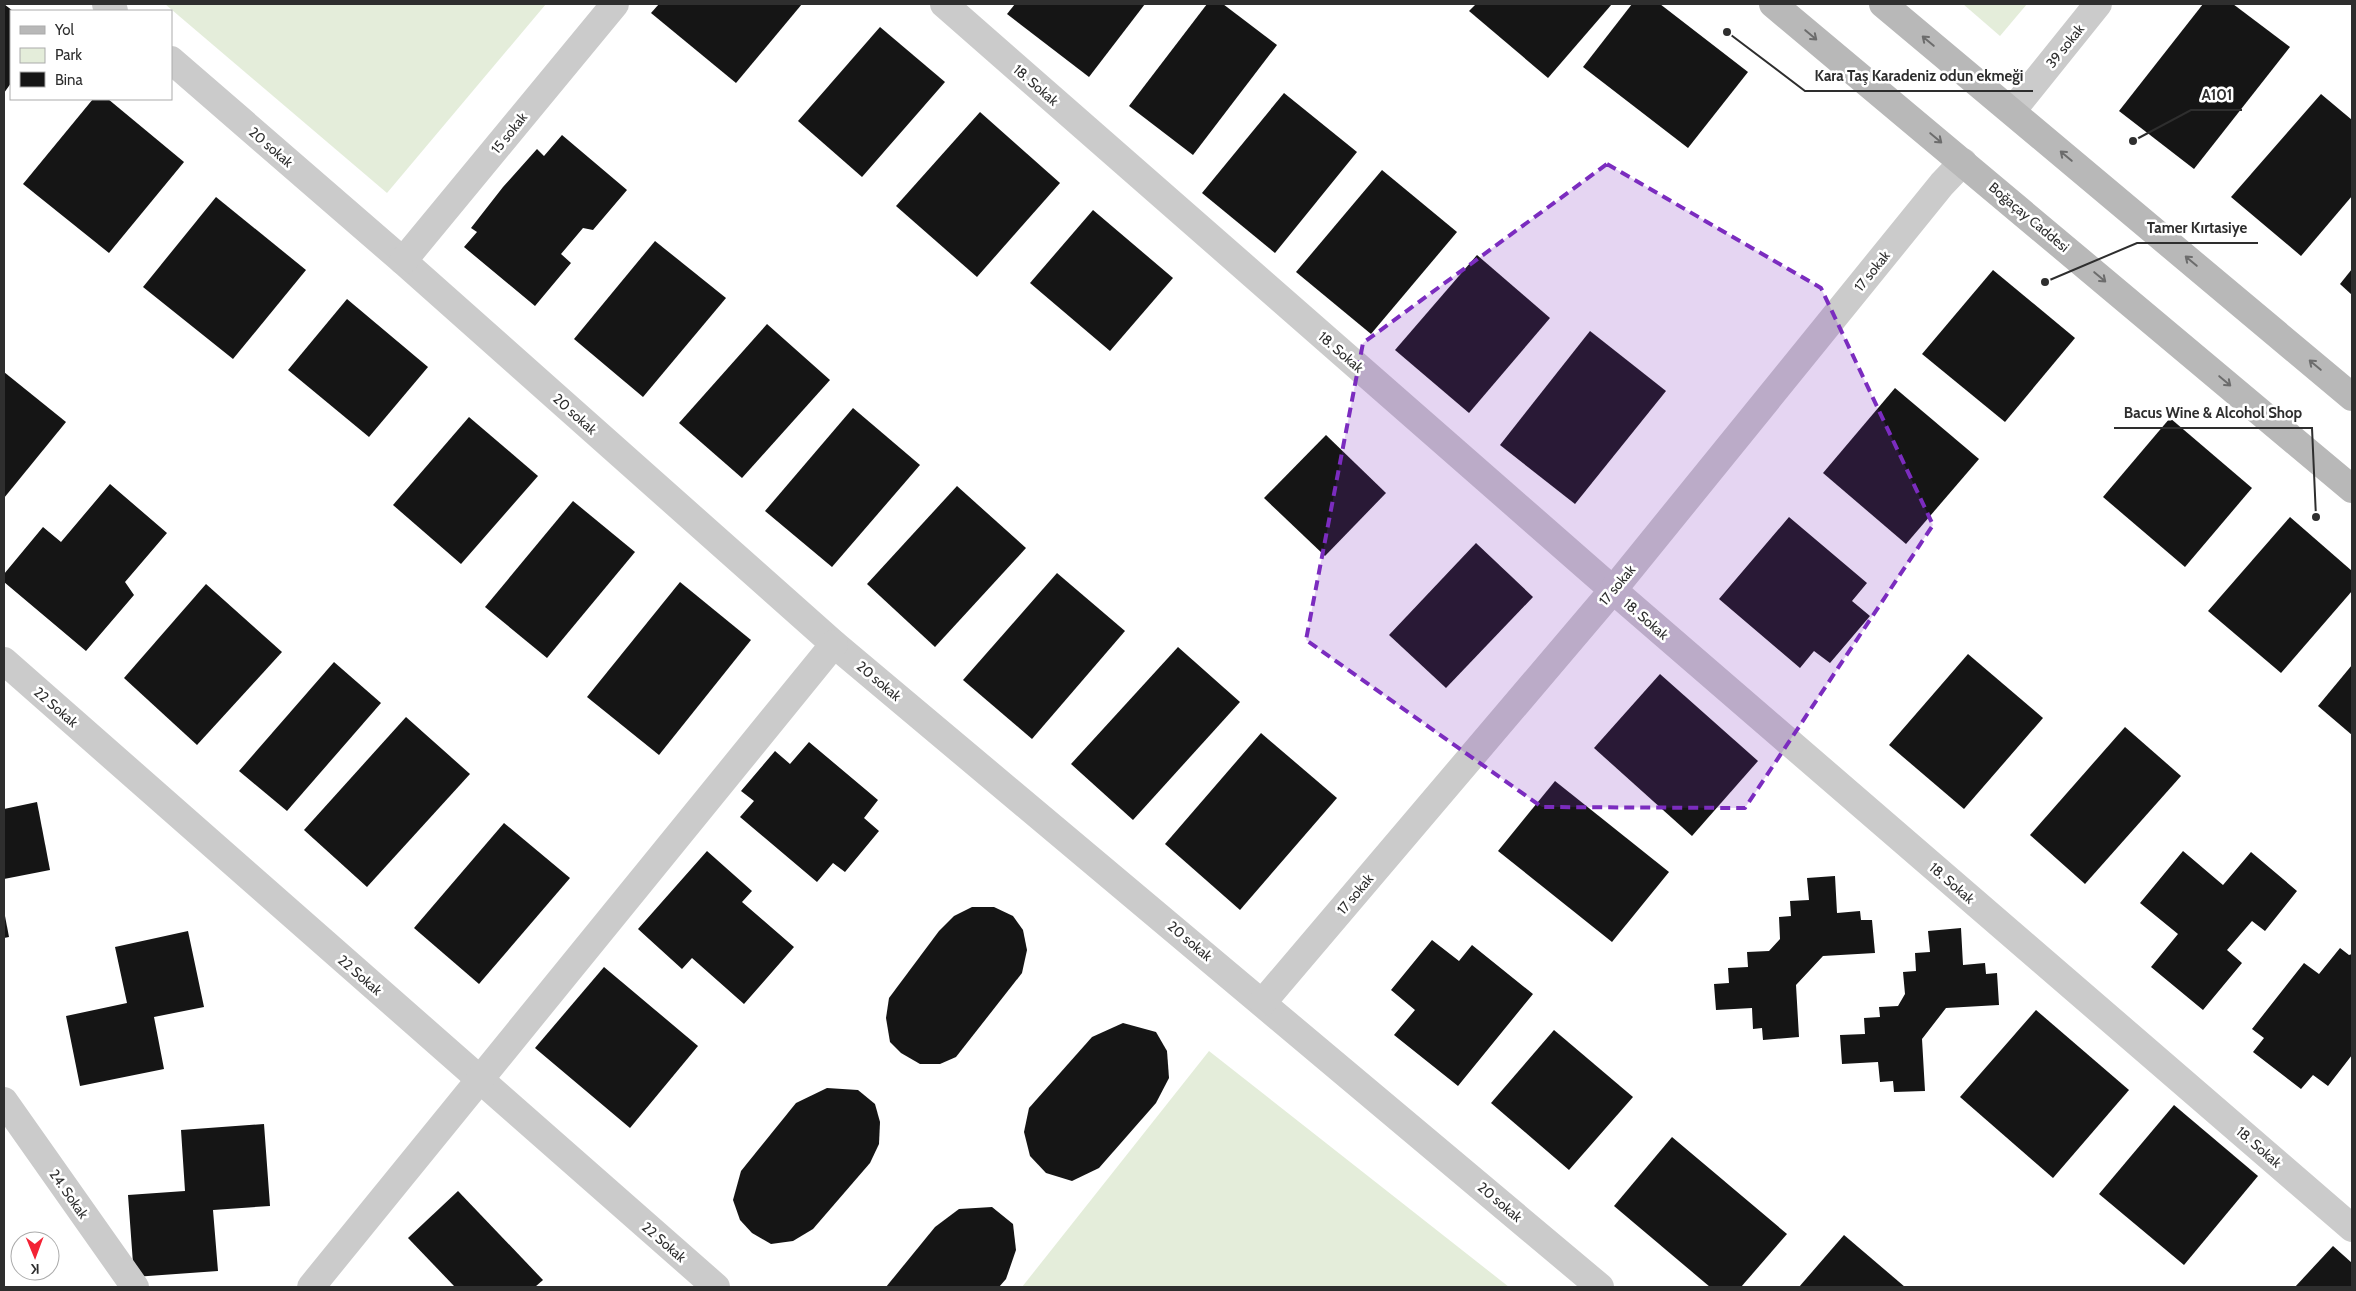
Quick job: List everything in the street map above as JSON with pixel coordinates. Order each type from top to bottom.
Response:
[{"type":"main road","name":"Boğaçay Caddesi","points":[[1773,4],[2352,489]]},
{"type":"main road","points":[[1883,4],[2352,397]]},
{"type":"street","name":"15 sokak","points":[[403,261],[615,4]]},
{"type":"street","name":"18. Sokak","points":[[944,4],[1613,590],[2352,1228]]},
{"type":"street","name":"39 sokak","points":[[2012,111],[2098,4]]},
{"type":"street","name":"20 sokak","points":[[172,61],[403,261],[834,644],[1263,1002],[1600,1287]]},
{"type":"street","name":"17 sokak","points":[[1263,1002],[1613,590],[1942,184],[1963,162]]},
{"type":"street","points":[[310,1287],[834,644]]},
{"type":"street","name":"22 Sokak","points":[[4,661],[716,1287]]},
{"type":"street","name":"24. Sokak","points":[[4,1101],[135,1287]]},
{"type":"highlighted area","points":[[1607,164],[1821,288],[1933,525],[1745,808],[1542,807],[1306,640],[1363,343]]},
{"type":"green space","points":[[165,4],[546,4],[387,193]]},
{"type":"green space","points":[[1963,4],[2027,4],[2000,36]]},
{"type":"green space","points":[[1209,1051],[1509,1287],[1022,1287]]},
{"type":"building","points":[[4,4],[12,10],[10,10],[10,84],[4,93]]},
{"type":"building","points":[[659,4],[802,4],[736,83],[651,13]]},
{"type":"building","points":[[1015,4],[1145,4],[1089,77],[1007,14]]},
{"type":"building","points":[[1207,4],[1223,4],[1277,45],[1193,155],[1129,106]]},
{"type":"building","points":[[1476,4],[1612,4],[1548,78],[1469,11]]},
{"type":"building","points":[[1632,4],[1660,4],[1748,72],[1688,148],[1583,67]]},
{"type":"building","points":[[2203,4],[2233,4],[2290,47],[2194,169],[2119,111]]},
{"type":"building","points":[[880,27],[945,82],[862,177],[798,121]]},
{"type":"building","points":[[1284,93],[1357,152],[1275,253],[1202,193]]},
{"type":"building","points":[[2321,94],[2352,120],[2352,196],[2301,256],[2231,197]]},
{"type":"building","points":[[92,100],[109,100],[184,162],[109,253],[23,184]]},
{"type":"building","points":[[980,112],[1060,183],[977,277],[896,206]]},
{"type":"building","points":[[562,135],[627,190],[593,230],[583,228],[561,254],[571,263],[535,306],[464,247],[477,232],[471,228],[503,187],[537,149],[544,156]]},
{"type":"building","points":[[1382,170],[1457,232],[1371,334],[1296,272]]},
{"type":"building","points":[[216,197],[306,270],[233,359],[143,287]]},
{"type":"building","points":[[1093,210],[1173,278],[1110,351],[1030,283]]},
{"type":"building","points":[[655,241],[726,298],[643,397],[574,339]]},
{"type":"building","points":[[1477,255],[1550,318],[1469,413],[1395,350]]},
{"type":"building","points":[[2352,269],[2352,295],[2340,284]]},
{"type":"building","points":[[1993,270],[2075,338],[2005,422],[1922,354]]},
{"type":"building","points":[[347,299],[428,367],[369,437],[288,370]]},
{"type":"building","points":[[767,324],[830,380],[742,478],[679,423]]},
{"type":"building","points":[[1590,331],[1666,391],[1575,504],[1500,445]]},
{"type":"building","points":[[4,372],[66,422],[4,498]]},
{"type":"building","points":[[1895,388],[1979,459],[1906,544],[1823,473]]},
{"type":"building","points":[[853,408],[920,465],[832,567],[765,511]]},
{"type":"building","points":[[469,417],[538,476],[461,564],[393,505]]},
{"type":"building","points":[[2170,418],[2252,488],[2185,567],[2103,497]]},
{"type":"building","points":[[1326,435],[1386,493],[1325,556],[1264,498]]},
{"type":"building","points":[[110,484],[167,533],[125,582],[134,595],[86,651],[4,582],[4,574],[43,527],[61,542]]},
{"type":"building","points":[[957,486],[1026,548],[935,647],[867,584]]},
{"type":"building","points":[[573,501],[635,552],[547,658],[485,607]]},
{"type":"building","points":[[1789,517],[1867,583],[1852,601],[1870,616],[1830,663],[1814,651],[1800,668],[1719,599]]},
{"type":"building","points":[[2290,517],[2352,571],[2352,591],[2281,673],[2208,611]]},
{"type":"building","points":[[1476,543],[1533,597],[1446,688],[1389,635]]},
{"type":"building","points":[[1057,573],[1125,631],[1032,739],[963,680]]},
{"type":"building","points":[[680,582],[751,640],[659,755],[587,697]]},
{"type":"building","points":[[206,584],[282,652],[197,745],[124,678]]},
{"type":"building","points":[[1178,647],[1240,702],[1133,820],[1071,764]]},
{"type":"building","points":[[1968,654],[2043,718],[1964,809],[1889,745]]},
{"type":"building","points":[[334,662],[381,703],[287,811],[239,771]]},
{"type":"building","points":[[2352,665],[2352,735],[2318,706]]},
{"type":"building","points":[[1660,674],[1758,761],[1692,836],[1594,748]]},
{"type":"building","points":[[406,717],[470,774],[367,887],[304,830]]},
{"type":"building","points":[[2125,727],[2181,776],[2085,884],[2030,835]]},
{"type":"building","points":[[1261,733],[1337,798],[1240,910],[1165,844]]},
{"type":"building","points":[[809,742],[878,800],[864,818],[879,831],[845,872],[833,863],[817,882],[740,817],[754,801],[741,791],[775,751],[790,764]]},
{"type":"building","points":[[1555,781],[1669,872],[1612,942],[1498,851]]},
{"type":"building","points":[[37,802],[50,870],[4,879],[4,809]]},
{"type":"building","points":[[504,823],[570,878],[479,984],[414,928]]},
{"type":"building","points":[[707,851],[752,891],[742,902],[794,947],[744,1004],[692,958],[682,969],[638,929]]},
{"type":"building","points":[[2183,851],[2223,885],[2251,852],[2297,891],[2265,931],[2252,921],[2227,950],[2242,963],[2203,1010],[2151,967],[2178,934],[2140,903]]},
{"type":"building","points":[[1835,876],[1837,913],[1860,911],[1861,920],[1872,920],[1875,953],[1823,956],[1796,985],[1799,1037],[1763,1040],[1762,1028],[1753,1029],[1752,1008],[1716,1010],[1714,984],[1729,983],[1728,968],[1748,967],[1747,952],[1769,951],[1780,939],[1779,917],[1791,916],[1790,901],[1809,900],[1807,878]]},
{"type":"building","points":[[972,907],[994,907],[1013,916],[1023,930],[1027,950],[1022,973],[956,1057],[940,1064],[920,1064],[901,1053],[890,1042],[886,1018],[889,998],[939,931],[954,916]]},
{"type":"building","points":[[4,917],[9,937],[4,938]]},
{"type":"building","points":[[1961,928],[1963,965],[1985,963],[1986,974],[1997,973],[1999,1005],[1946,1008],[1922,1039],[1925,1091],[1894,1092],[1893,1081],[1880,1082],[1878,1062],[1842,1064],[1840,1035],[1865,1034],[1864,1018],[1880,1017],[1879,1007],[1898,1006],[1905,994],[1903,972],[1916,971],[1915,953],[1930,952],[1928,931]]},
{"type":"building","points":[[188,931],[204,1007],[154,1017],[164,1069],[80,1086],[66,1016],[127,1003],[115,947]]},
{"type":"building","points":[[1432,940],[1459,961],[1472,945],[1533,994],[1458,1086],[1394,1035],[1415,1010],[1391,990]]},
{"type":"building","points":[[2340,948],[2349,955],[2352,954],[2352,1055],[2328,1086],[2313,1075],[2301,1089],[2253,1052],[2264,1038],[2252,1029],[2304,963],[2319,974]]},
{"type":"building","points":[[604,967],[698,1046],[630,1128],[535,1048]]},
{"type":"building","points":[[2036,1010],[2129,1090],[2053,1178],[1960,1097]]},
{"type":"building","points":[[1123,1023],[1156,1032],[1167,1051],[1169,1078],[1156,1103],[1099,1168],[1072,1181],[1046,1173],[1030,1156],[1024,1132],[1029,1108],[1092,1037]]},
{"type":"building","points":[[1554,1030],[1633,1097],[1569,1170],[1491,1103]]},
{"type":"building","points":[[827,1088],[858,1090],[875,1104],[880,1122],[879,1144],[870,1163],[813,1229],[793,1241],[771,1244],[752,1233],[740,1220],[733,1200],[741,1171],[796,1103]]},
{"type":"building","points":[[2174,1105],[2258,1176],[2184,1265],[2099,1194]]},
{"type":"building","points":[[264,1124],[270,1206],[213,1210],[218,1271],[134,1277],[128,1195],[185,1191],[181,1130]]},
{"type":"building","points":[[1672,1137],[1787,1234],[1741,1287],[1710,1287],[1614,1206]]},
{"type":"building","points":[[458,1191],[543,1280],[535,1287],[455,1287],[408,1238]]},
{"type":"building","points":[[992,1207],[1013,1224],[1016,1250],[1006,1279],[999,1287],[886,1287],[935,1227],[959,1209]]},
{"type":"building","points":[[1844,1235],[1905,1287],[1799,1287]]},
{"type":"building","points":[[2333,1246],[2352,1263],[2352,1287],[2295,1287]]},
{"type":"place","name":"Kara Taş Karadeniz odun ekmeği","points":[[1727,32]]},
{"type":"place","name":"A101","points":[[2133,141]]},
{"type":"place","name":"Tamer Kırtasiye","points":[[2045,282]]},
{"type":"place","name":"Bacus Wine & Alcohol Shop","points":[[2316,517]]}]
